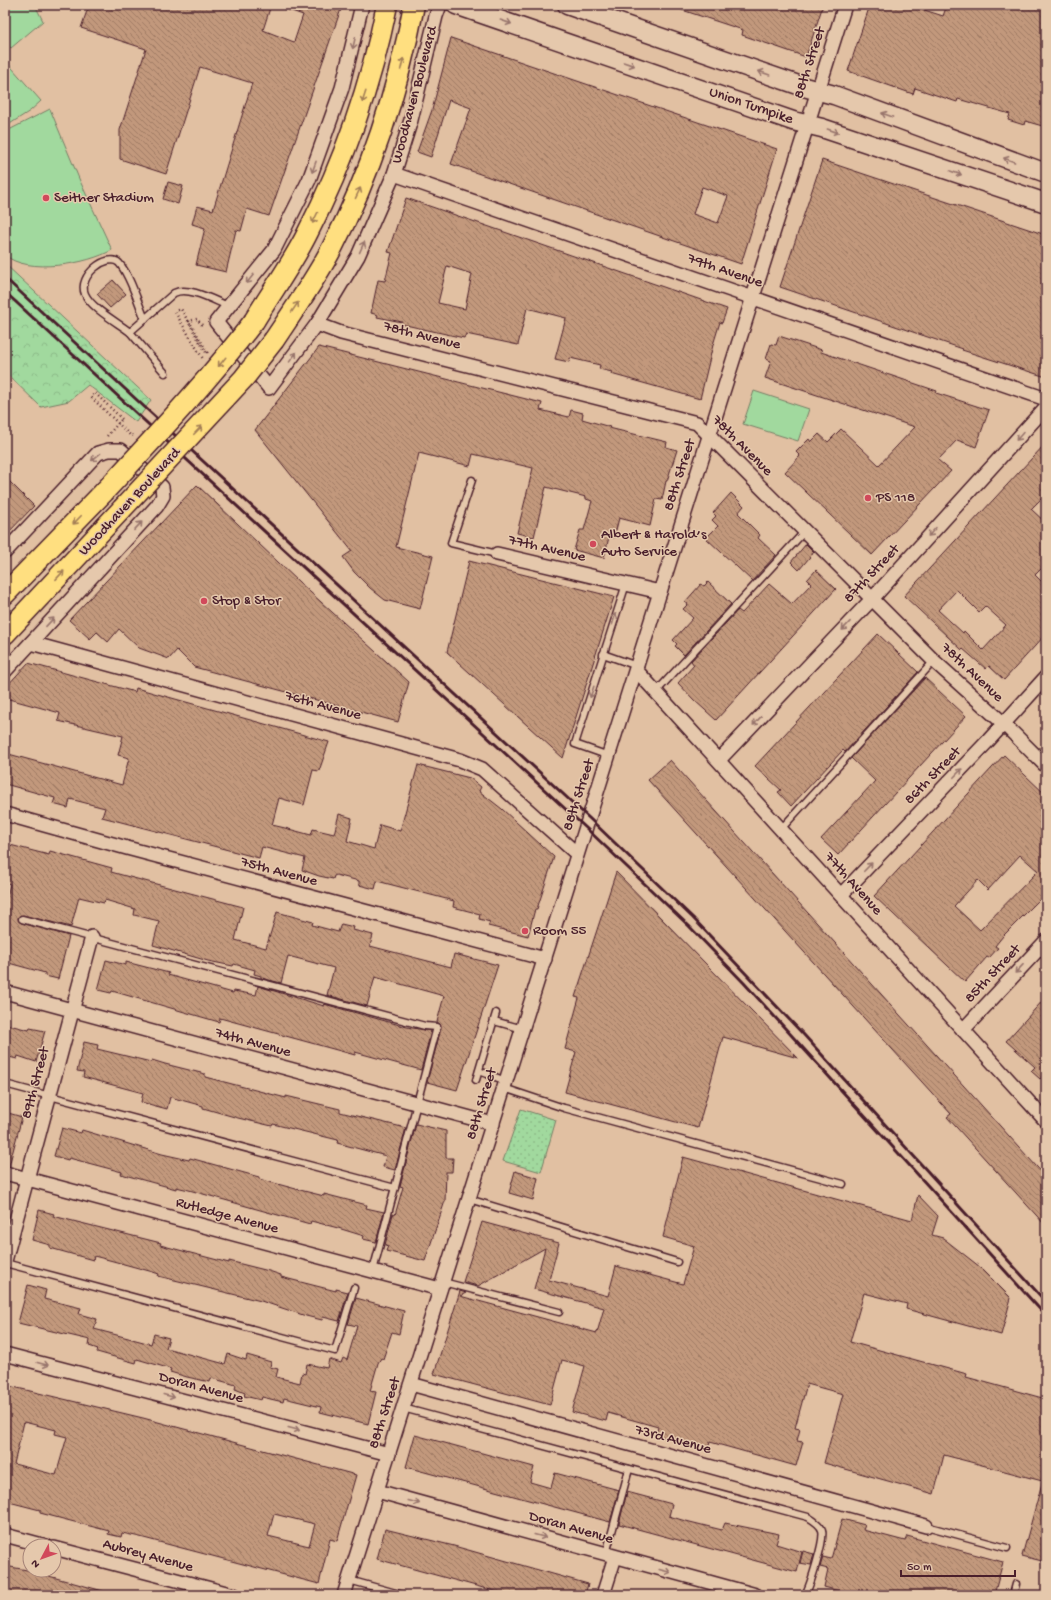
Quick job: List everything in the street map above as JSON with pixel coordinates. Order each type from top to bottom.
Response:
[{"type":"main road","name":"Woodhaven Boulevard","points":[[5,594],[104,492],[187,403],[223,362],[254,320],[308,234],[345,152],[371,73],[387,5]]},
{"type":"main road","name":"Woodhaven Boulevard","points":[[5,634],[244,378],[274,340],[332,248],[369,168],[399,77],[414,5]]},
{"type":"main road","name":"Union Turnpike","points":[[456,5],[808,125],[822,128],[1046,203]]},
{"type":"main road","points":[[567,5],[818,91],[834,95],[1046,173]]},
{"type":"street","name":"Woodhaven Boulevard","points":[[362,5],[342,88],[309,180],[274,250],[216,322],[269,388],[317,324],[358,256],[394,174],[411,120],[440,5]]},
{"type":"street","name":"88th Street","points":[[344,1595],[845,5]]},
{"type":"street","name":"79th Avenue","points":[[394,174],[1046,399]]},
{"type":"street","name":"78th Avenue","points":[[317,324],[341,333],[692,421],[873,598],[934,661],[1003,724],[1046,766]]},
{"type":"street","name":"87th Street","points":[[719,760],[873,598],[1046,407]]},
{"type":"street","points":[[5,552],[98,453],[109,450],[121,450],[162,487],[163,496],[157,506],[5,671]]},
{"type":"street","name":"77th Avenue","points":[[497,554],[660,592]]},
{"type":"street","name":"76th Avenue","points":[[31,643],[460,760],[482,769],[577,854]]},
{"type":"street","name":"77th Avenue","points":[[636,668],[656,692],[1046,1121]]},
{"type":"street","name":"86th Street","points":[[841,895],[1046,677]]},
{"type":"street","name":"75th Avenue","points":[[5,814],[134,850],[545,959]]},
{"type":"street","name":"89th Street","points":[[5,1262],[71,1010],[92,937]]},
{"type":"street","name":"85th Street","points":[[963,1030],[1046,941]]},
{"type":"street","name":"74th Avenue","points":[[5,992],[493,1124]]},
{"type":"street","name":"Rutledge Avenue","points":[[5,1173],[373,1271],[442,1286]]},
{"type":"street","name":"Doran Avenue","points":[[5,1354],[388,1454]]},
{"type":"street","name":"73rd Avenue","points":[[411,1384],[926,1526]]},
{"type":"street","name":"Doran Avenue","points":[[377,1491],[756,1595]]},
{"type":"street","points":[[5,1535],[22,1540]]},
{"type":"street","name":"Aubrey Avenue","points":[[62,1550],[234,1595]]},
{"type":"street","points":[[603,1595],[610,1556]]},
{"type":"lane","points":[[145,319],[124,270],[118,262],[112,259],[105,261],[87,274],[83,282],[85,294],[92,303],[130,332],[165,374]]},
{"type":"lane","points":[[130,332],[174,293],[180,291],[188,291],[228,306]]},
{"type":"lane","points":[[472,480],[451,543],[497,554]]},
{"type":"lane","points":[[656,692],[805,531]]},
{"type":"lane","points":[[608,756],[575,744],[626,584]]},
{"type":"lane","points":[[603,654],[636,668]]},
{"type":"lane","points":[[781,829],[934,661]]},
{"type":"lane","points":[[22,919],[425,1026],[437,1027],[373,1271]]},
{"type":"lane","points":[[476,1080],[496,1013]]},
{"type":"lane","points":[[494,1021],[523,1029]]},
{"type":"lane","points":[[478,1072],[564,1108],[843,1184]]},
{"type":"lane","points":[[5,1084],[395,1188]]},
{"type":"lane","points":[[469,1199],[678,1262]]},
{"type":"lane","points":[[5,1262],[335,1351],[354,1288]]},
{"type":"lane","points":[[442,1286],[559,1312]]},
{"type":"lane","points":[[403,1408],[808,1518],[816,1522],[822,1530],[822,1540],[805,1595]]},
{"type":"lane","points":[[610,1556],[629,1469]]},
{"type":"lane","points":[[926,1526],[1007,1548]]},
{"type":"lane","points":[[349,1580],[403,1595]]},
{"type":"lane","points":[[1013,1595],[1016,1584]]},
{"type":"path","points":[[202,360],[207,354],[181,309],[175,312],[203,360],[209,355],[190,321],[197,319],[205,328]]},
{"type":"path","points":[[104,439],[122,419],[95,393],[91,396],[131,436],[136,431]]},
{"type":"green space","points":[[5,5],[35,5],[43,21],[11,48],[5,43]]},
{"type":"green space","points":[[5,60],[41,101],[30,111],[5,127]]},
{"type":"green space","name":"Seither Stadium","points":[[50,109],[80,181],[112,250],[88,260],[73,263],[42,266],[28,265],[15,261],[5,255],[5,132]]},
{"type":"green space","points":[[5,264],[151,400],[136,422],[88,385],[69,401],[41,407],[5,372]]},
{"type":"green space","points":[[754,391],[809,409],[798,441],[743,424]]},
{"type":"green space","points":[[521,1109],[556,1120],[541,1172],[503,1161]]},
{"type":"building","points":[[89,5],[271,5],[263,30],[294,42],[303,15],[280,7],[280,5],[330,5],[341,9],[269,216],[247,209],[241,231],[236,230],[226,272],[196,265],[205,228],[192,224],[197,206],[213,210],[252,83],[200,67],[166,174],[120,159],[120,130],[146,49],[81,28]]},
{"type":"building","points":[[677,5],[823,5],[806,57],[742,35],[743,30],[676,8]]},
{"type":"building","points":[[870,5],[909,5],[943,16],[947,5],[1046,5],[1046,127],[1025,121],[1024,125],[1008,120],[1010,114],[958,99],[957,102],[915,88],[913,94],[848,71]]},
{"type":"building","points":[[451,38],[777,149],[741,264],[451,164],[471,108],[449,100],[431,157],[417,152],[432,110]],"holes":[[[702,187],[728,196],[718,223],[693,214]]]},
{"type":"building","points":[[822,160],[1046,235],[1046,377],[962,350],[963,349],[780,287]]},
{"type":"building","points":[[168,182],[183,186],[178,204],[163,199]]},
{"type":"building","points":[[406,198],[727,309],[722,323],[720,322],[713,345],[700,399],[611,374],[612,372],[599,369],[600,365],[570,358],[569,362],[555,359],[566,318],[527,308],[518,345],[466,334],[464,338],[377,317],[378,315],[371,313],[378,280],[385,281],[392,253],[388,252]],"holes":[[[447,266],[472,274],[465,309],[438,303]]]},
{"type":"building","points":[[113,280],[126,294],[110,308],[97,294]]},
{"type":"building","points":[[779,336],[822,350],[821,352],[937,391],[936,393],[989,410],[976,447],[957,440],[938,460],[951,471],[872,555],[785,472],[800,456],[796,452],[809,439],[811,442],[819,434],[828,442],[841,429],[879,465],[915,427],[765,378],[771,361],[766,359],[771,344],[776,345]]},
{"type":"building","points":[[319,347],[542,403],[540,410],[569,417],[571,410],[583,413],[582,419],[610,427],[609,428],[667,442],[666,447],[677,450],[666,481],[662,500],[656,499],[650,526],[619,518],[614,538],[609,537],[604,558],[574,550],[580,530],[584,530],[592,501],[586,499],[586,497],[546,487],[534,537],[517,533],[533,468],[473,454],[470,466],[419,453],[396,547],[433,556],[420,609],[385,600],[354,572],[343,557],[352,551],[255,430]]},
{"type":"building","points":[[1046,443],[1046,494],[1031,509],[1046,523],[1046,564],[1035,575],[1046,586],[1046,634],[1004,680],[989,666],[986,669],[963,649],[962,650],[904,596]],"holes":[[[957,590],[979,612],[985,606],[1006,625],[983,650],[964,631],[963,633],[938,610]]]},
{"type":"building","points":[[5,477],[34,506],[5,536]]},
{"type":"building","name":"Stop & Stor","points":[[197,485],[299,582],[409,682],[398,722],[194,667],[177,650],[169,659],[139,648],[119,629],[108,642],[97,632],[90,639],[69,620]]},
{"type":"building","points":[[731,493],[744,506],[738,513],[760,535],[758,538],[776,555],[752,581],[706,538],[718,526],[712,520],[716,516],[713,513]]},
{"type":"building","points":[[806,544],[814,552],[799,570],[791,562]]},
{"type":"building","points":[[469,561],[614,597],[563,758],[447,652]]},
{"type":"building","points":[[816,570],[836,589],[716,720],[678,683],[694,665],[691,661],[738,610],[742,613],[769,584],[792,604],[811,584],[807,580]]},
{"type":"building","points":[[708,582],[731,604],[684,655],[675,646],[677,644],[673,640],[693,618],[683,609],[688,604],[685,602],[701,584],[704,586]]},
{"type":"building","points":[[878,634],[918,672],[845,752],[843,750],[791,806],[778,792],[781,790],[755,766]]},
{"type":"building","points":[[28,663],[135,692],[136,688],[329,742],[319,771],[313,770],[304,805],[279,798],[272,825],[311,835],[313,829],[334,834],[339,814],[352,818],[347,841],[374,849],[380,825],[400,831],[418,765],[470,778],[481,787],[479,791],[502,809],[554,857],[537,909],[535,909],[528,936],[488,926],[490,922],[479,919],[480,914],[453,907],[454,901],[377,881],[375,889],[359,885],[359,881],[336,875],[333,879],[319,876],[302,870],[305,858],[262,847],[259,858],[102,817],[105,808],[70,799],[68,808],[53,804],[55,798],[5,784],[5,753],[122,785],[129,758],[118,755],[123,736],[58,721],[60,713],[5,698],[5,688]]},
{"type":"building","points":[[925,678],[966,716],[838,855],[821,839],[875,781],[851,758]]},
{"type":"building","points":[[1004,755],[1046,795],[1046,893],[1003,936],[995,946],[998,948],[989,958],[987,957],[965,982],[874,896]],"holes":[[[1020,855],[1038,871],[980,930],[954,906],[978,880],[988,890]]]},
{"type":"building","points":[[670,760],[1046,1177],[1046,1226],[947,1117],[951,1114],[648,780]]},
{"type":"building","points":[[10,845],[49,855],[50,851],[112,868],[111,872],[243,907],[235,940],[266,948],[277,912],[313,922],[312,925],[338,932],[341,924],[354,927],[353,930],[373,935],[370,946],[451,967],[454,954],[498,965],[457,1090],[427,1082],[441,1028],[440,1024],[437,1022],[444,996],[375,977],[367,1006],[327,995],[334,968],[288,956],[281,983],[261,978],[261,976],[254,974],[255,970],[234,964],[233,966],[208,961],[153,945],[159,921],[134,915],[135,909],[105,900],[104,903],[79,897],[71,927],[23,915],[18,918],[21,923],[69,936],[58,979],[45,976],[45,973],[5,962],[5,904],[10,884],[5,882],[5,866]]},
{"type":"building","points":[[616,872],[798,1058],[723,1037],[698,1128],[565,1092],[576,1052],[565,1049],[579,998],[575,997]]},
{"type":"building","points":[[106,960],[126,965],[126,962],[169,973],[168,975],[233,993],[234,991],[256,995],[258,986],[324,1006],[324,1004],[407,1027],[431,1031],[421,1070],[355,1052],[355,1055],[220,1018],[219,1022],[112,991],[111,993],[98,990]]},
{"type":"building","points":[[1046,997],[1046,1077],[1044,1075],[1040,1079],[1031,1071],[1035,1067],[1006,1041]]},
{"type":"building","points":[[5,1024],[29,1030],[30,1028],[45,1031],[36,1062],[18,1056],[17,1059],[5,1056]]},
{"type":"building","points":[[84,1042],[98,1045],[97,1049],[151,1062],[152,1060],[205,1074],[205,1077],[286,1098],[286,1096],[340,1109],[340,1112],[406,1128],[395,1170],[383,1167],[386,1156],[337,1143],[338,1140],[273,1124],[272,1126],[238,1118],[170,1097],[167,1109],[141,1102],[143,1093],[83,1077],[84,1072],[77,1071]]},
{"type":"building","points":[[5,1112],[22,1117],[9,1166],[5,1165]]},
{"type":"building","points":[[416,1124],[446,1131],[446,1158],[453,1158],[452,1172],[446,1172],[445,1201],[425,1261],[386,1251],[388,1246],[385,1245],[393,1214],[395,1215],[403,1187],[400,1186]]},
{"type":"building","points":[[62,1128],[81,1133],[82,1130],[162,1154],[189,1160],[190,1158],[296,1189],[324,1196],[324,1194],[367,1205],[366,1208],[384,1212],[376,1242],[363,1239],[364,1236],[338,1228],[311,1221],[310,1224],[189,1190],[176,1187],[176,1189],[121,1174],[122,1172],[69,1158],[68,1160],[54,1156]]},
{"type":"building","points":[[683,1157],[912,1220],[918,1195],[938,1216],[932,1235],[943,1238],[980,1267],[1011,1298],[1001,1335],[906,1309],[907,1304],[864,1293],[850,1342],[967,1374],[966,1377],[1046,1399],[1046,1482],[944,1455],[934,1494],[824,1463],[843,1394],[807,1384],[795,1428],[800,1429],[797,1441],[803,1442],[796,1466],[710,1442],[708,1449],[656,1435],[658,1427],[608,1413],[606,1421],[572,1412],[585,1366],[562,1360],[550,1405],[434,1374],[460,1291],[466,1293],[460,1296],[597,1333],[604,1308],[534,1289],[545,1248],[478,1286],[463,1282],[482,1222],[559,1243],[549,1280],[608,1296],[616,1266],[683,1284],[694,1246],[663,1237]]},
{"type":"building","points":[[515,1171],[538,1178],[533,1200],[509,1193]]},
{"type":"building","points":[[39,1210],[54,1214],[53,1216],[161,1243],[160,1245],[229,1263],[229,1261],[269,1271],[281,1275],[281,1277],[336,1291],[336,1289],[348,1292],[339,1321],[323,1317],[322,1320],[306,1316],[261,1301],[158,1276],[159,1274],[113,1261],[94,1256],[93,1260],[50,1248],[50,1245],[32,1240]]},
{"type":"building","points":[[28,1285],[46,1290],[44,1299],[81,1308],[79,1314],[97,1319],[94,1329],[151,1344],[154,1334],[169,1338],[166,1348],[225,1364],[228,1354],[246,1360],[247,1355],[271,1362],[270,1367],[278,1369],[276,1377],[300,1383],[302,1373],[305,1374],[307,1364],[327,1368],[329,1359],[341,1363],[343,1358],[347,1360],[357,1326],[348,1324],[356,1298],[404,1311],[399,1334],[392,1332],[383,1359],[381,1358],[378,1363],[370,1391],[376,1392],[368,1424],[320,1412],[321,1407],[284,1398],[283,1402],[262,1397],[261,1400],[244,1396],[245,1393],[235,1389],[236,1385],[211,1378],[210,1382],[187,1377],[170,1372],[171,1369],[137,1359],[136,1363],[118,1358],[97,1352],[98,1349],[89,1346],[90,1340],[18,1323]]},
{"type":"building","points":[[5,1385],[143,1418],[356,1475],[337,1541],[330,1539],[319,1584],[140,1537],[122,1533],[121,1537],[108,1534],[109,1531],[40,1513],[40,1510],[5,1501]],"holes":[[[24,1422],[56,1430],[55,1434],[67,1437],[56,1475],[14,1464]],[[274,1514],[315,1524],[309,1546],[268,1536]]]},
{"type":"building","points":[[415,1435],[534,1467],[530,1482],[551,1488],[555,1473],[619,1490],[610,1522],[406,1467]]},
{"type":"building","points":[[1042,1483],[1046,1483],[1046,1562],[1022,1556]]},
{"type":"building","points":[[627,1492],[672,1504],[669,1516],[682,1520],[722,1530],[725,1523],[779,1534],[776,1544],[802,1552],[797,1572],[619,1524]]},
{"type":"building","points":[[842,1519],[865,1525],[863,1530],[905,1541],[907,1536],[1003,1562],[994,1595],[854,1595],[824,1587],[828,1569],[820,1567],[823,1557],[831,1559]]},
{"type":"building","points":[[385,1529],[454,1546],[588,1584],[585,1595],[509,1595],[377,1559]]},
{"type":"building","points":[[803,1551],[814,1554],[811,1565],[800,1563]]},
{"type":"building","points":[[5,1566],[22,1569],[22,1578],[56,1578],[103,1591],[102,1595],[5,1595]]},
{"type":"railway","points":[[5,278],[589,818],[693,918],[804,1035],[1046,1302]]},
{"type":"railway","points":[[5,292],[586,828],[689,926],[744,983],[1046,1316]]},
{"type":"place","name":"Seither Stadium","points":[[46,198]]},
{"type":"place","name":"PS 118","points":[[868,498]]},
{"type":"place","name":"Albert & Harold’s Auto Service","points":[[593,544]]},
{"type":"place","name":"Stop & Stor","points":[[204,601]]},
{"type":"place","name":"Room 55","points":[[525,931]]}]
